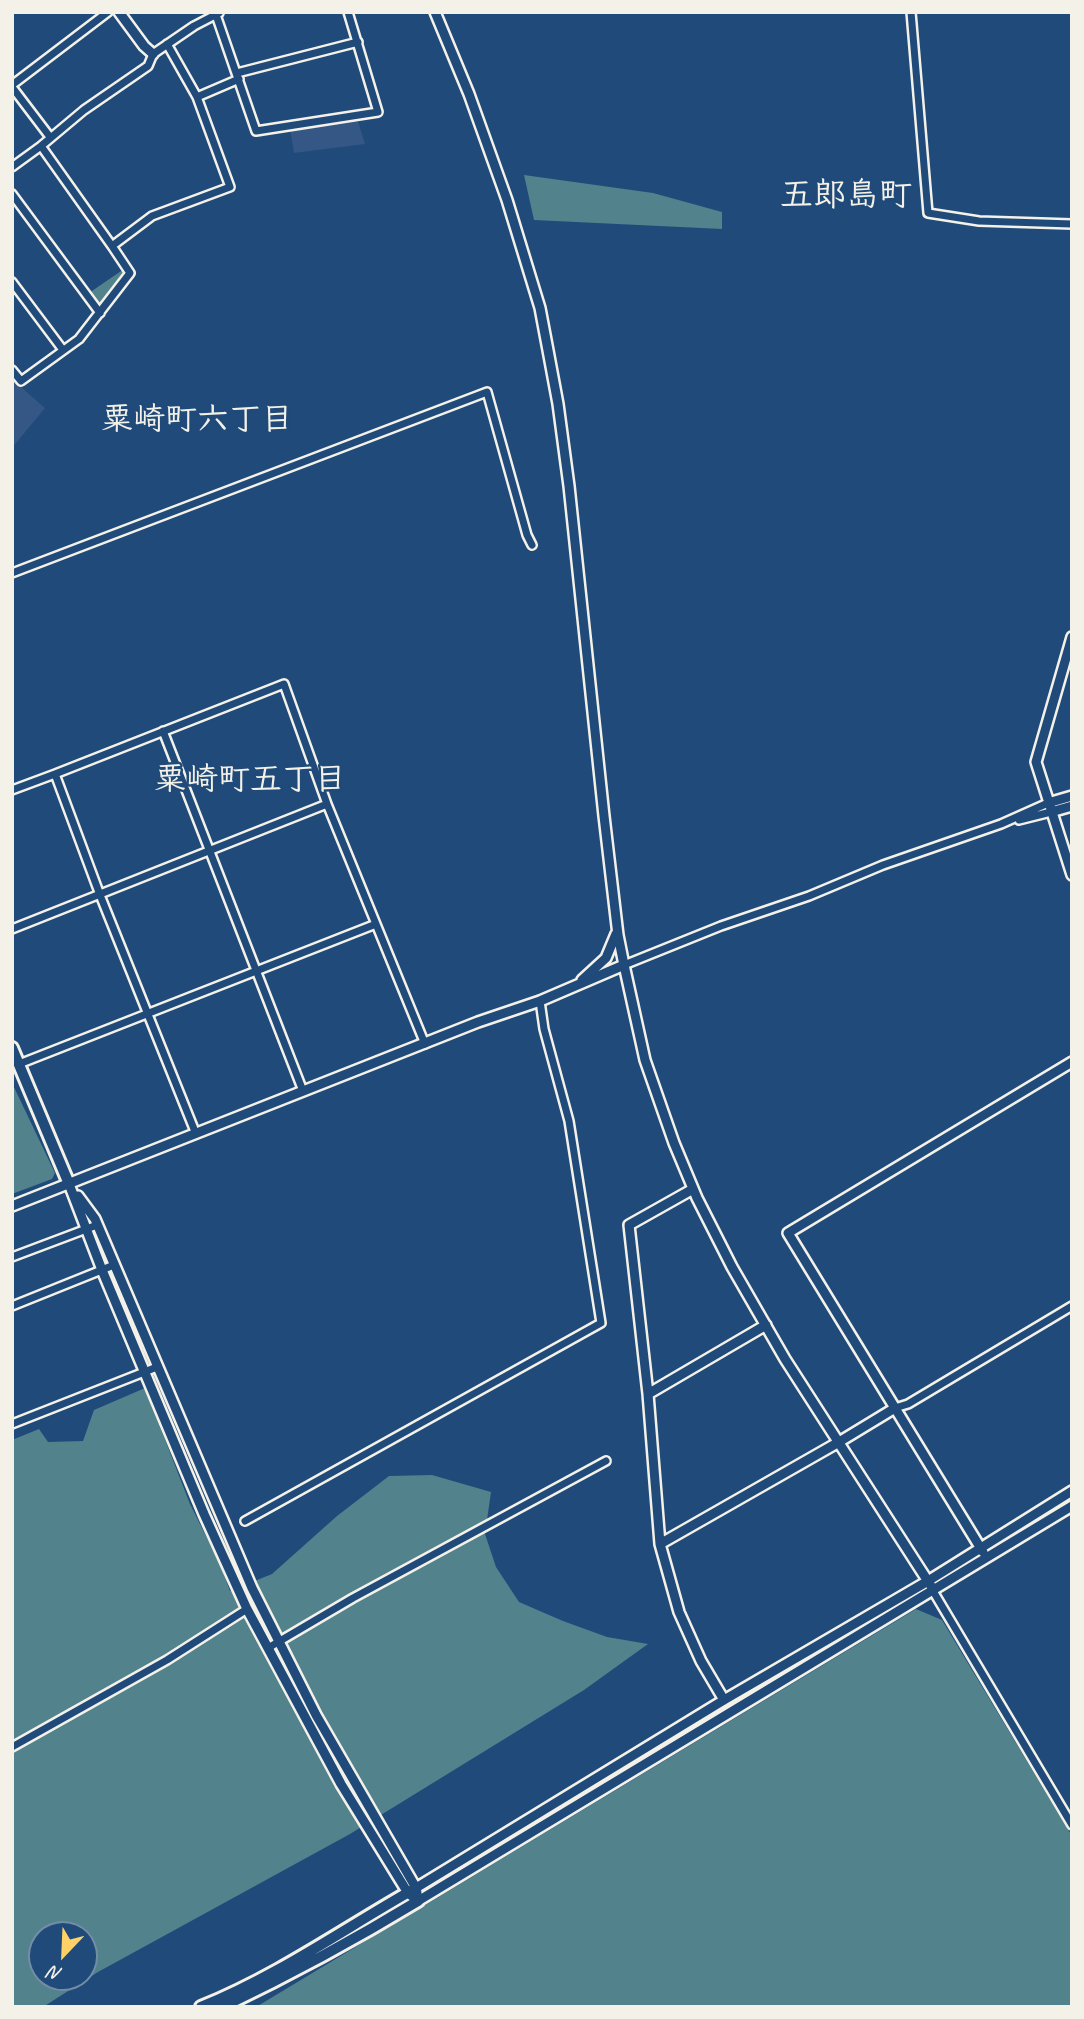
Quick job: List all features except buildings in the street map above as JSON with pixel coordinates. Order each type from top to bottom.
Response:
[{"type":"main road","points":[[12,1048],[69,1184]]},
{"type":"main road","points":[[201,2007],[285,1967],[412,1890]]},
{"type":"main road","points":[[222,2007],[369,1931],[418,1901]]},
{"type":"street","points":[[50,137],[12,86],[108,12]]},
{"type":"street","points":[[119,12],[153,54]]},
{"type":"street","points":[[12,167],[95,102],[148,66],[153,54],[217,13],[256,131],[378,112],[348,12]]},
{"type":"street","points":[[435,12],[469,94],[507,200],[537,297],[558,404],[569,486],[617,929],[645,1060],[674,1143],[693,1189],[732,1267],[928,1581],[1072,1825]]},
{"type":"street","points":[[911,12],[928,213],[979,221],[1072,224]]},
{"type":"street","points":[[197,97],[238,76],[358,42]]},
{"type":"street","points":[[112,246],[152,216],[230,187],[197,97],[167,44]]},
{"type":"street","points":[[12,370],[21,381],[79,339],[130,273],[41,146]]},
{"type":"street","points":[[12,194],[100,313]]},
{"type":"street","points":[[12,282],[63,351]]},
{"type":"street","points":[[12,573],[487,391],[532,545]]},
{"type":"street","points":[[1072,637],[1036,762],[1072,875]]},
{"type":"street","points":[[12,790],[284,684],[327,804],[425,1044]]},
{"type":"street","points":[[163,731],[303,1091]]},
{"type":"street","points":[[55,774],[195,1133]]},
{"type":"street","points":[[12,1206],[540,1000],[721,926],[809,896],[883,865],[1050,808],[1072,796]]},
{"type":"street","points":[[12,929],[327,804]]},
{"type":"street","points":[[1050,808],[1072,806]]},
{"type":"street","points":[[19,1065],[376,924]]},
{"type":"street","points":[[578,984],[606,958],[617,929]]},
{"type":"street","points":[[245,1521],[601,1323],[569,1121],[544,1029],[540,1000]]},
{"type":"street","points":[[986,1557],[788,1233],[1072,1062]]},
{"type":"street","points":[[69,1184],[114,1265],[246,1576],[278,1642],[418,1901],[1072,1506]]},
{"type":"street","points":[[693,1189],[629,1225],[648,1394],[660,1544],[679,1612],[701,1661],[724,1700]]},
{"type":"street","points":[[12,1257],[92,1227]]},
{"type":"street","points":[[92,1227],[102,1270],[204,1514],[247,1609],[341,1784],[412,1890]]},
{"type":"street","points":[[12,1306],[114,1265]]},
{"type":"street","points":[[660,1544],[895,1408],[908,1404],[1072,1306]]},
{"type":"street","points":[[648,1394],[766,1325]]},
{"type":"street","points":[[12,1424],[157,1367]]},
{"type":"street","points":[[268,1648],[354,1598],[606,1461]]},
{"type":"street","points":[[412,1890],[724,1700],[928,1581],[1072,1491]]},
{"type":"street","points":[[12,1747],[167,1660],[247,1609]]},
{"type":"shaded area","points":[[358,121],[365,144],[294,153],[290,129]]},
{"type":"shaded area","points":[[12,376],[45,408],[12,448]]},
{"type":"green space","points":[[524,175],[653,193],[722,212],[722,229],[534,220]]},
{"type":"green space","points":[[124,269],[125,275],[102,304],[98,305],[89,293]]},
{"type":"green space","points":[[12,1083],[55,1173],[52,1179],[12,1194]]},
{"type":"green space","points":[[145,1388],[190,1504],[220,1564],[230,1591],[272,1574],[337,1516],[389,1476],[432,1475],[491,1492],[485,1534],[496,1567],[519,1602],[607,1637],[648,1644],[584,1690],[350,1834],[98,1972],[98,1921],[28,1921],[28,1991],[68,1991],[43,2007],[12,2007],[12,1440],[39,1429],[48,1442],[83,1441],[94,1410]]},
{"type":"green space","points":[[916,1609],[942,1620],[1072,1836],[1072,2007],[256,2007]]},
{"type":"district","name":"五郎島町","points":[[846,196]]},
{"type":"district","name":"粟崎町六丁目","points":[[197,421]]},
{"type":"district","name":"粟崎町五丁目","points":[[250,781]]}]
